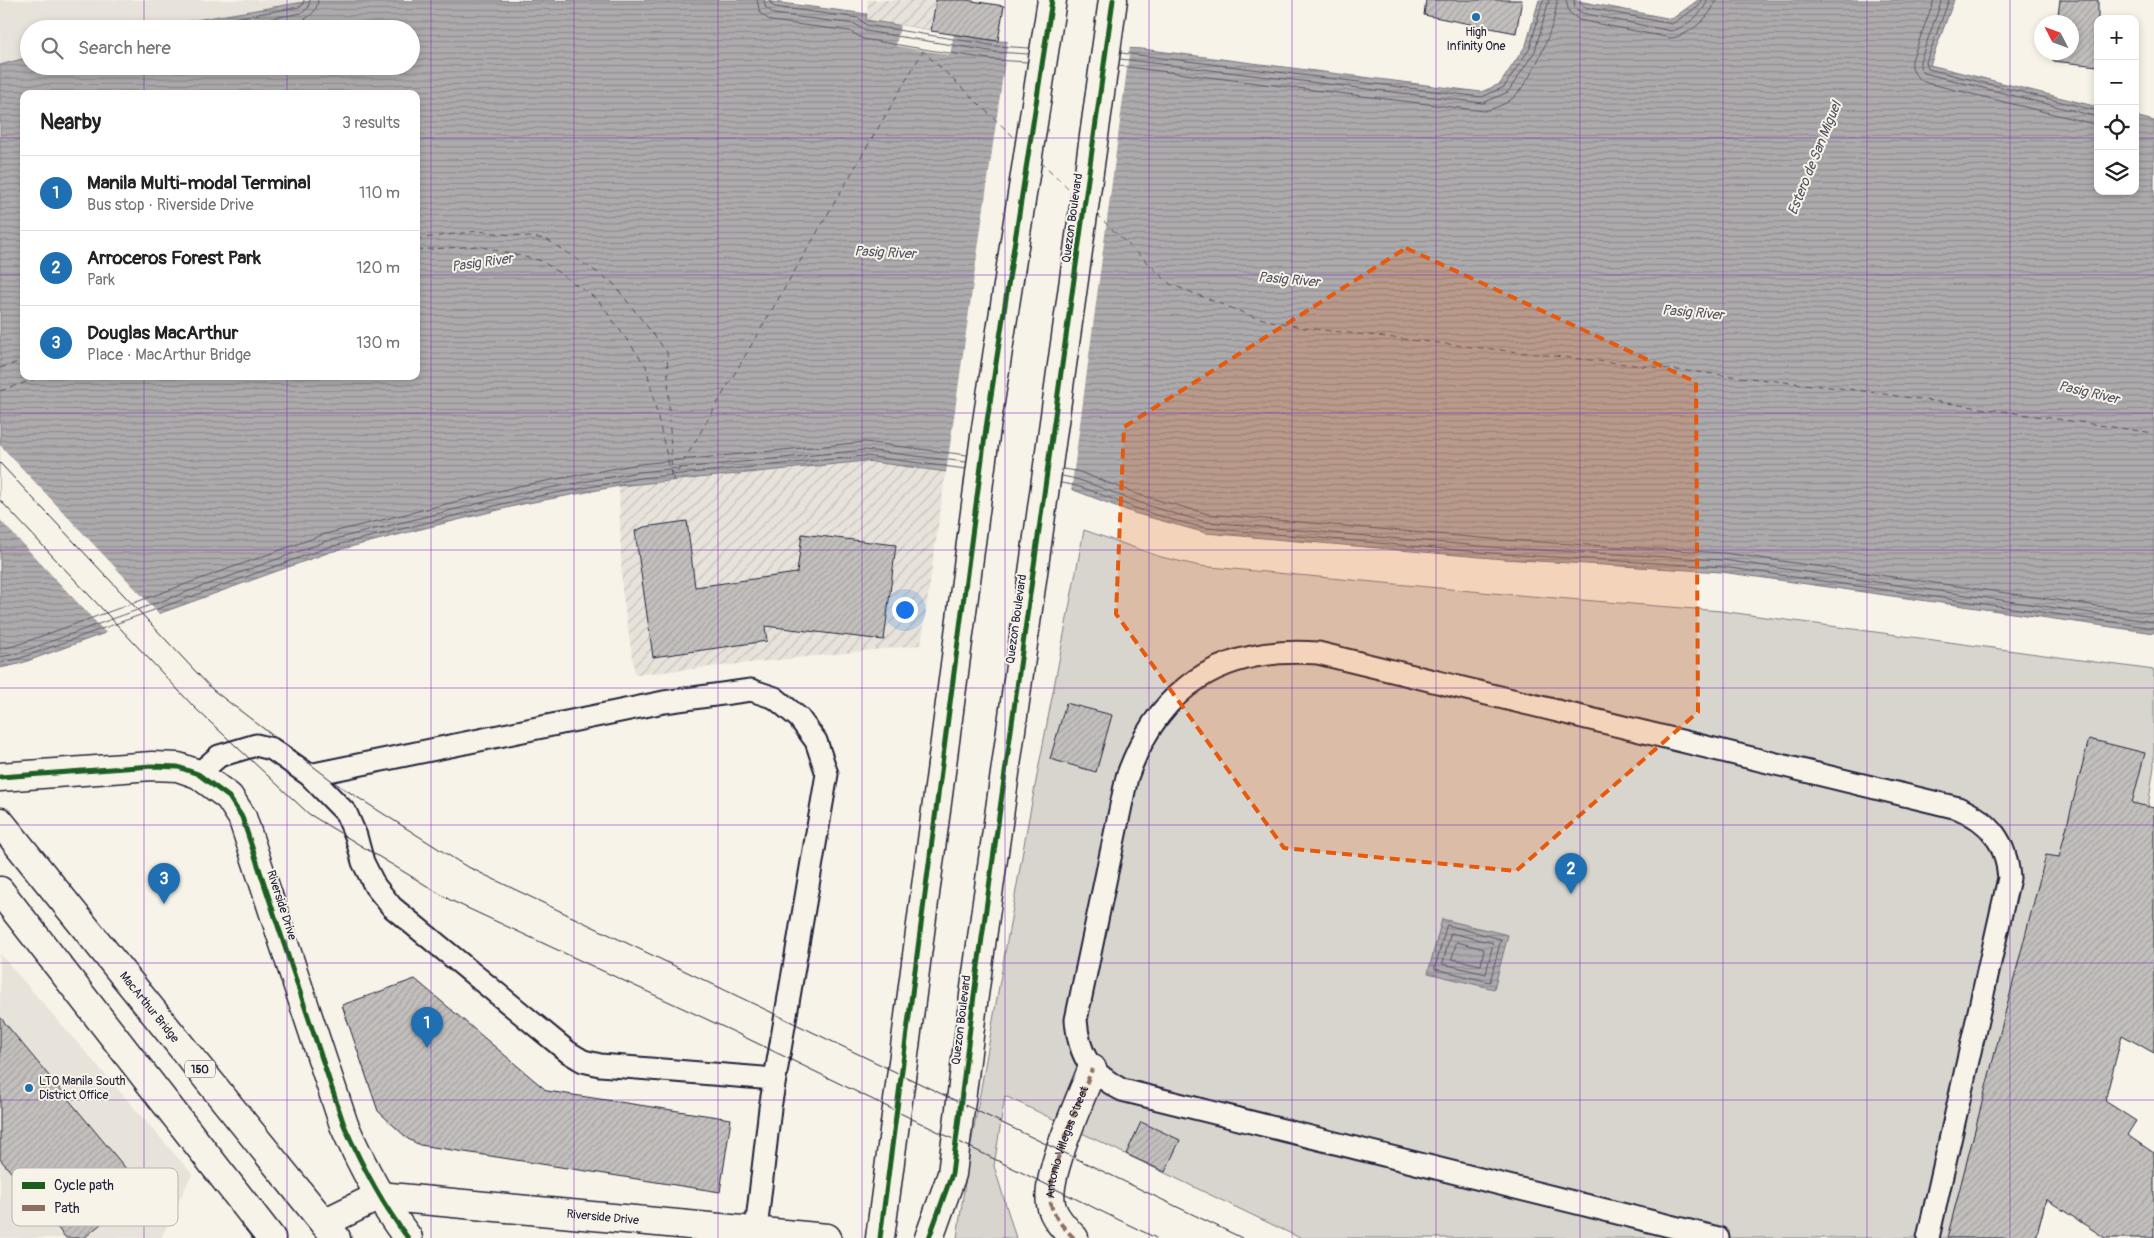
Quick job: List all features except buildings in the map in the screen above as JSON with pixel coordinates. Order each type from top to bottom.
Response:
[{"type":"main road","points":[[880,1238],[986,428],[1052,0]]},
{"type":"main road","name":"Quezon Boulevard","points":[[929,1238],[952,1174],[974,995],[1112,0]]},
{"type":"main road","name":"Riverside Drive","points":[[0,777],[152,766],[178,767],[198,774],[229,797],[242,817],[344,1125],[365,1172],[408,1238]]},
{"type":"main road","name":"MacArthur Bridge","points":[[0,822],[330,1230]]},
{"type":"main road","points":[[0,891],[271,1238]]},
{"type":"main road","name":"Antonio Villegas Street","points":[[1074,1238],[1058,1221],[1051,1204],[1050,1185],[1092,1069]]},
{"type":"main road","points":[[330,1230],[379,1196]]},
{"type":"main road","name":"Riverside Drive","points":[[379,1196],[827,1238]]},
{"type":"lane","points":[[1718,1238],[1122,1090],[1106,1081],[1092,1069],[1083,1054],[1076,1020],[1127,777],[1136,750],[1152,723],[1172,700],[1195,680],[1241,658],[1266,653],[1292,651],[1318,653],[1958,808],[1972,814],[1985,823],[2003,847],[2008,862],[2009,878],[1928,1238]]},
{"type":"lane","points":[[309,775],[664,702],[751,690],[775,698],[799,718],[816,741],[827,774],[775,1078],[756,1230]]},
{"type":"lane","points":[[198,774],[219,756],[256,746],[272,749],[309,775],[346,813],[356,836],[363,862],[376,886],[392,906],[568,1052],[583,1061],[600,1065],[775,1078]]},
{"type":"highlighted area","points":[[1406,248],[1696,382],[1698,712],[1516,871],[1284,848],[1116,614],[1124,427]]},
{"type":"shaded area","points":[[0,0],[309,0],[195,20],[20,20],[20,59],[0,65]]},
{"type":"shaded area","points":[[868,0],[966,0],[1004,6],[998,41],[954,34],[950,55],[866,20]]},
{"type":"shaded area","points":[[866,461],[946,471],[921,645],[635,675],[622,590],[619,486]]},
{"type":"shaded area","points":[[1084,530],[1161,557],[1200,566],[1493,593],[1721,611],[2154,670],[2154,766],[2148,807],[2036,1238],[1300,1238],[1005,1096],[994,1166],[1016,1238],[957,1238],[968,1162],[1027,828]]},
{"type":"shaded area","points":[[0,954],[192,1174],[178,1203],[178,1168],[12,1168],[12,1226],[167,1226],[161,1238],[0,1238]]},
{"type":"water","points":[[757,0],[867,14],[866,20],[998,41],[1142,49],[1481,92],[1500,84],[1526,45],[1539,0],[1573,0],[1672,19],[1698,0],[1954,0],[1930,65],[2094,106],[2094,195],[2139,195],[2139,117],[2154,121],[2154,633],[1722,572],[1503,559],[1206,533],[1134,513],[1071,489],[866,461],[619,486],[523,504],[330,552],[19,664],[0,668],[0,65],[20,59],[20,75],[420,75],[420,20],[195,20],[310,1]]},
{"type":"water","points":[[1442,919],[1508,935],[1494,989],[1428,973]]},
{"type":"pier","points":[[900,25],[954,34],[950,55],[896,46]]},
{"type":"pier","points":[[1008,39],[1130,46],[1071,492],[946,473]]},
{"type":"pier","points":[[0,445],[161,616],[108,635],[0,520]]},
{"type":"ferry route","points":[[672,481],[923,51],[1017,140]]},
{"type":"ferry route","points":[[1040,161],[1073,193]]},
{"type":"ferry route","points":[[1096,214],[1170,284],[1254,317],[1305,328],[1856,390],[2154,433]]},
{"type":"ferry route","points":[[420,238],[478,231],[546,239],[612,282],[667,352],[672,480]]},
{"type":"ferry route","points":[[420,250],[478,246],[542,261],[598,300],[646,366],[672,478]]},
{"type":"ferry route","points":[[0,368],[20,361]]},
{"type":"ferry route","points":[[0,391],[32,380]]},
{"type":"tram line","points":[[0,463],[213,690],[335,783],[464,865],[1242,1238]]},
{"type":"tram line","points":[[0,500],[195,708],[309,814],[450,900],[732,1031],[1156,1238]]},
{"type":"marked path","points":[[1074,1238],[1054,1214],[1051,1204],[1051,1191],[1058,1156],[1092,1069]]},
{"type":"cycle path","points":[[880,1238],[986,428],[1052,0]]},
{"type":"cycle path","points":[[929,1238],[952,1174],[974,995],[1113,0]]},
{"type":"cycle path","points":[[0,777],[152,766],[178,767],[198,774],[229,797],[242,817],[344,1125],[373,1184],[408,1238]]},
{"type":"place","name":"High Infinity One","points":[[1476,17]]},
{"type":"place","name":"Arroceros Forest Park","points":[[1571,894]]},
{"type":"place","name":"Douglas MacArthur","points":[[164,904]]},
{"type":"place","name":"Manila Multi-modal Terminal","points":[[427,1048]]},
{"type":"place","name":"LTO Manila South District Office","points":[[29,1088]]},
{"type":"water label","name":"Estero de San Miguel","points":[[1814,158]]},
{"type":"water label","name":"Pasig River","points":[[885,252]]},
{"type":"water label","name":"Pasig River","points":[[482,262]]},
{"type":"water label","name":"Pasig River","points":[[1289,279]]},
{"type":"water label","name":"Pasig River","points":[[1693,312]]},
{"type":"water label","name":"Pasig River","points":[[2089,392]]}]
